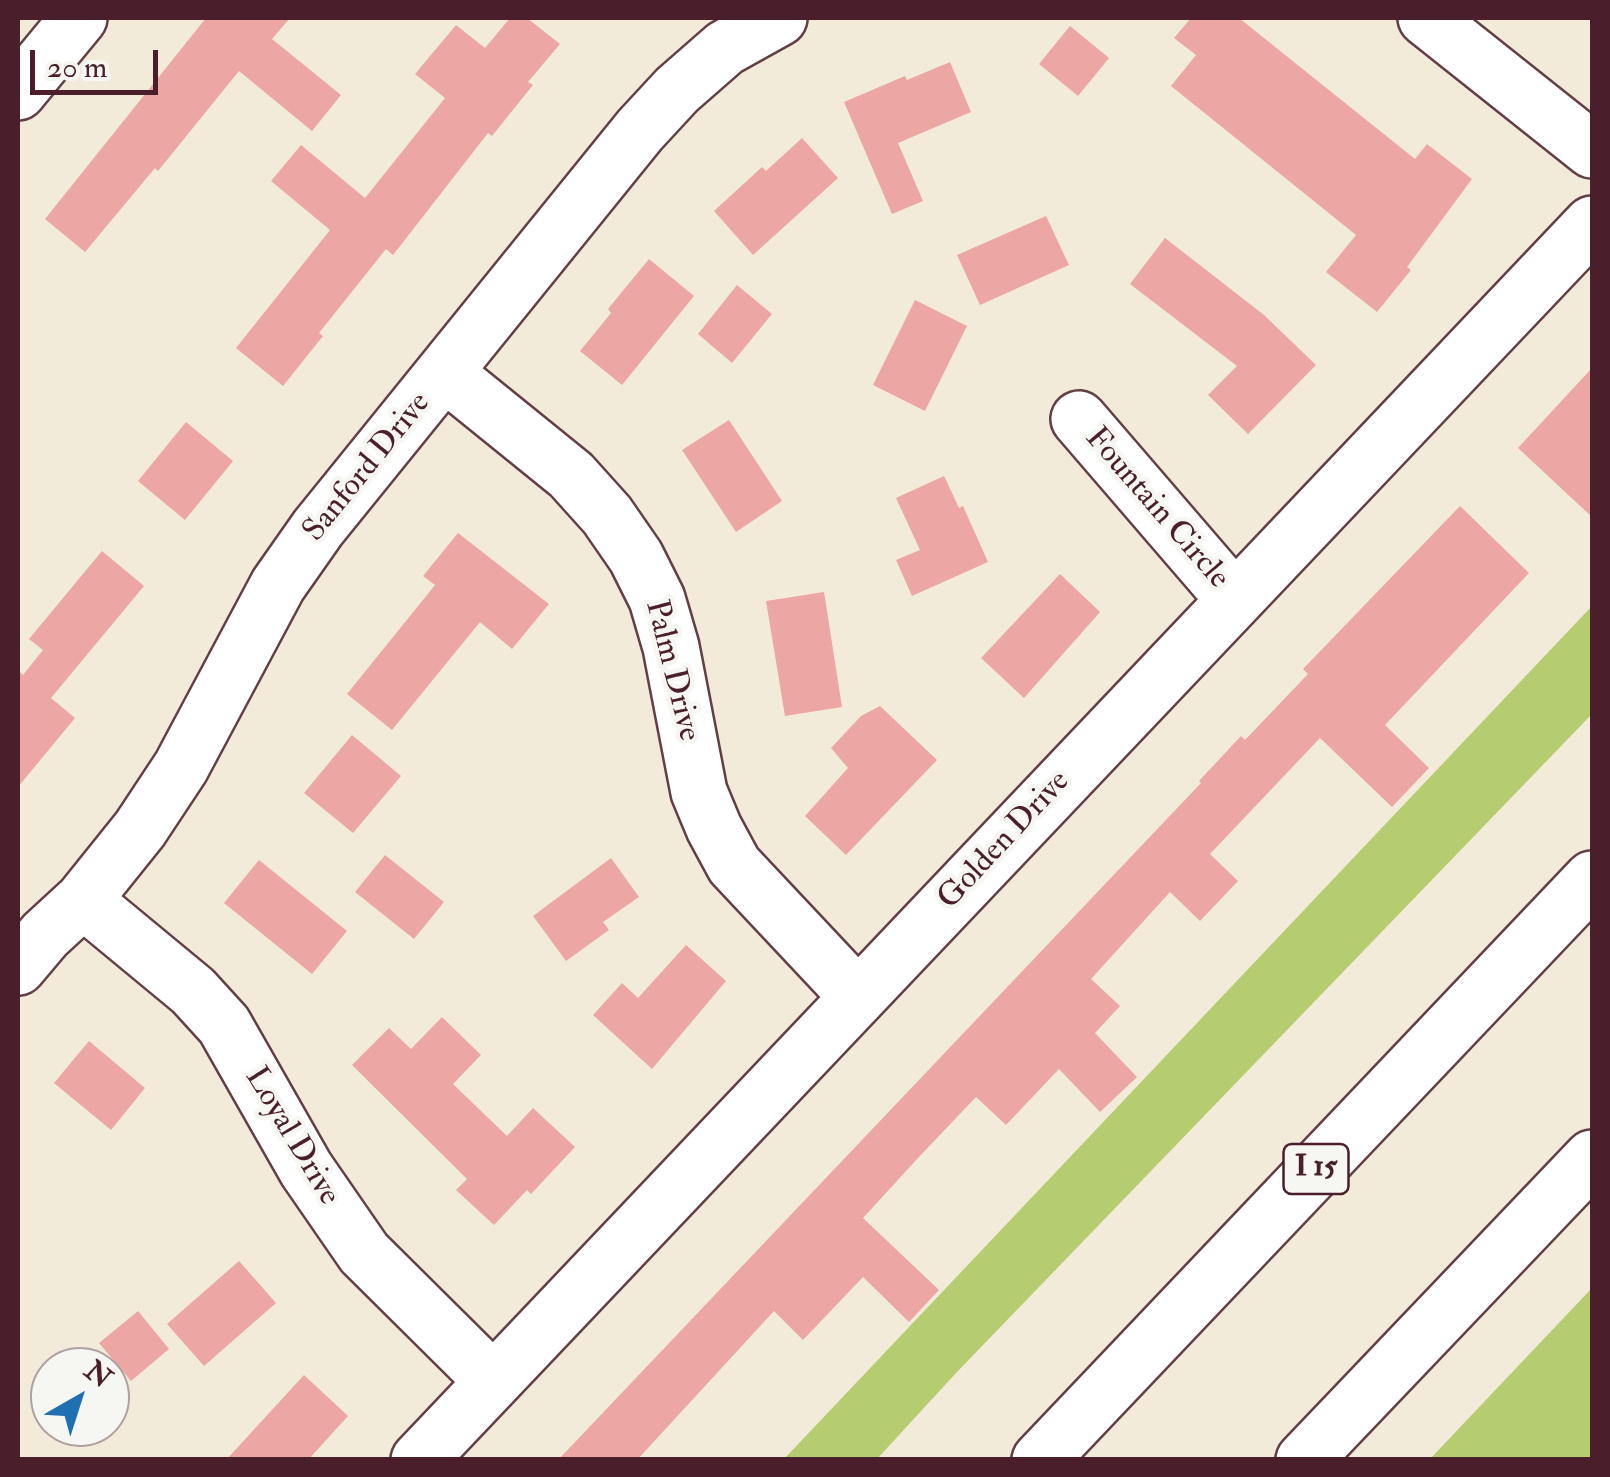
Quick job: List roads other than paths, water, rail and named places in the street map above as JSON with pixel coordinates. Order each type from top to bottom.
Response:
[{"type":"main road","points":[[18,92],[79,18]]},
{"type":"main road","name":"Sanford Drive","points":[[18,968],[45,935],[83,900],[140,829],[181,768],[278,585],[318,528],[640,130],[677,90],[725,48],[779,18]]},
{"type":"main road","points":[[1426,18],[1592,150]]},
{"type":"main road","name":"Golden Drive","points":[[419,1460],[1592,224]]},
{"type":"main road","name":"Palm Drive","points":[[445,373],[571,475],[608,514],[657,599],[671,648],[699,792],[714,828],[734,865],[858,997]]},
{"type":"main road","name":"Fountain Circle","points":[[1079,419],[1234,599]]},
{"type":"main road","name":"I 15","points":[[1040,1460],[1592,879]]},
{"type":"main road","name":"Loyal Drive","points":[[83,900],[193,992],[224,1025],[306,1168],[364,1253],[493,1381]]},
{"type":"main road","points":[[1304,1460],[1592,1158]]}]
